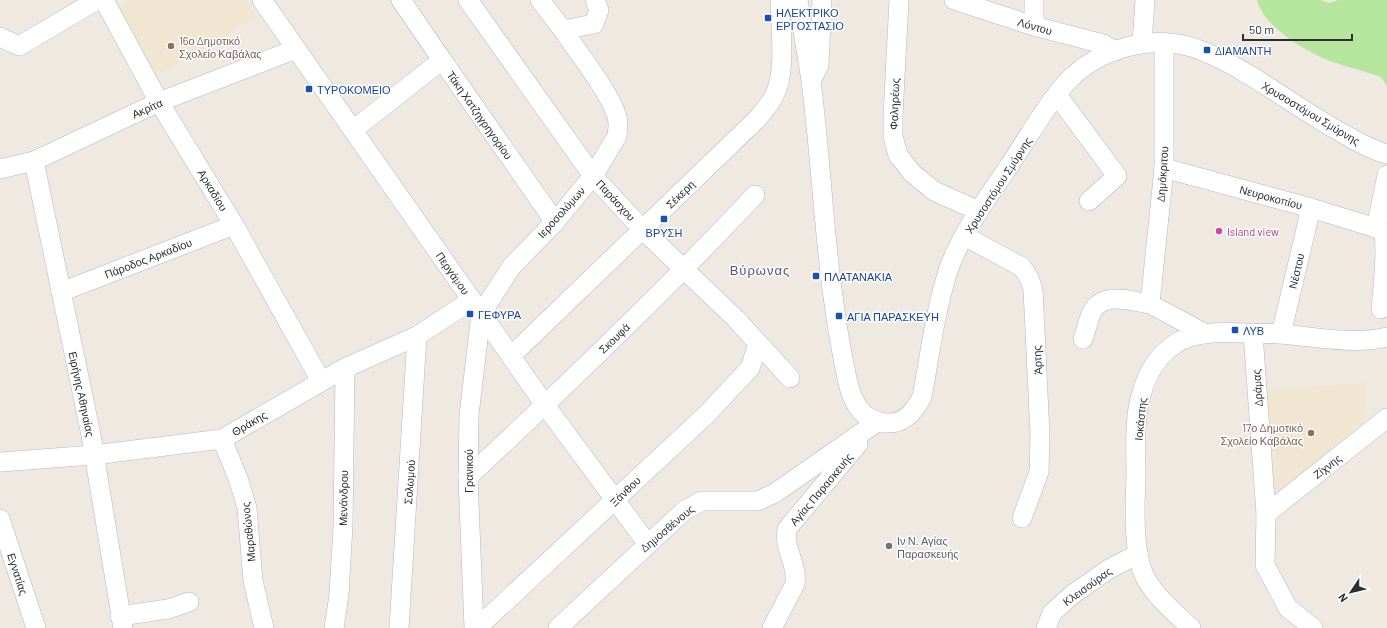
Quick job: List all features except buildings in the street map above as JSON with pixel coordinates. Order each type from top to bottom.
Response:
[{"type":"street","points":[[0,37],[19,46],[97,0]]},
{"type":"street","name":"Αρκαδίου","points":[[104,0],[160,102],[234,225],[321,381]]},
{"type":"street","name":"Περγάμου","points":[[262,0],[545,405],[647,544]]},
{"type":"street","points":[[401,0],[442,60]]},
{"type":"street","name":"Παράσχου","points":[[468,0],[593,176],[643,230],[736,319],[790,378]]},
{"type":"street","name":"Ιεροσολύμων","points":[[476,307],[522,254],[555,222],[593,176],[617,136],[619,128],[610,100],[563,30],[540,0]]},
{"type":"street","points":[[563,30],[594,24],[596,22],[599,10],[595,0]]},
{"type":"street","name":"Σέκερη","points":[[512,356],[755,121],[774,96],[781,64],[780,0]]},
{"type":"street","points":[[798,0],[811,82],[829,267],[844,363],[849,388],[854,401],[861,411],[877,422]]},
{"type":"street","points":[[811,82],[819,65],[822,0]]},
{"type":"street","name":"Φαληρέως","points":[[899,0],[893,116],[893,136],[898,155],[912,173],[934,191],[979,211]]},
{"type":"street","name":"Λόντου","points":[[954,0],[1034,26],[1103,44],[1116,51]]},
{"type":"street","points":[[1034,0],[1034,26]]},
{"type":"street","points":[[1142,43],[1145,0]]},
{"type":"street","name":"Χρυσοστόμου Σμύρνης","points":[[877,422],[891,423],[904,419],[918,405],[922,397],[937,310],[949,269],[964,236],[1056,95],[1076,74],[1096,60],[1116,51],[1142,43],[1183,44],[1212,56],[1249,76],[1334,129],[1368,147],[1387,154]]},
{"type":"street","name":"Δημόκριτου","points":[[1150,304],[1164,168],[1164,43]]},
{"type":"street","name":"Ακρίτα","points":[[0,169],[34,161],[160,102],[296,49]]},
{"type":"street","name":"Τάκη Χατζηγρηγορίου","points":[[354,130],[442,60],[555,222]]},
{"type":"street","points":[[1056,95],[1117,176],[1089,201]]},
{"type":"street","name":"Ειρήνης Αθηναίας","points":[[34,161],[94,455],[122,622]]},
{"type":"street","name":"Νευροκοπίου","points":[[1164,168],[1311,208],[1376,228]]},
{"type":"street","points":[[1381,309],[1386,259],[1386,242],[1384,233],[1376,228],[1387,175]]},
{"type":"street","name":"Σκουφά","points":[[468,477],[545,405],[684,270],[755,195]]},
{"type":"street","name":"Νέστου","points":[[1281,334],[1311,208]]},
{"type":"street","name":"Πάροδος Αρκαδίου","points":[[61,292],[234,225]]},
{"type":"street","name":"Άρτης","points":[[964,236],[1022,268],[1029,278],[1033,289],[1040,435],[1039,472],[1022,518]]},
{"type":"street","points":[[1083,339],[1092,312],[1100,303],[1113,298],[1150,304],[1206,334]]},
{"type":"street","name":"Θράκης","points":[[0,462],[94,455],[222,439],[345,368],[417,336],[476,307]]},
{"type":"street","name":"Γρανικού","points":[[474,628],[468,477],[469,415],[476,307]]},
{"type":"street","name":"Ιοκάστης","points":[[1191,628],[1158,596],[1146,578],[1138,554],[1135,508],[1137,430],[1140,397],[1155,364],[1164,353],[1175,344],[1192,336],[1206,334],[1253,333],[1281,334],[1320,339],[1377,340],[1387,337]]},
{"type":"street","name":"Δράμας","points":[[1253,333],[1266,514],[1265,565],[1288,608],[1313,628]]},
{"type":"street","name":"Σολωμού","points":[[399,628],[417,336]]},
{"type":"street","name":"Ξάνθου","points":[[477,628],[615,501],[706,414],[750,368],[758,344]]},
{"type":"street","name":"Μενάνδρου","points":[[334,628],[339,595],[343,525],[345,368]]},
{"type":"street","name":"Ζίχνης","points":[[1266,514],[1387,418]]},
{"type":"street","name":"Δημοσθένους","points":[[558,628],[647,544],[685,510],[694,504],[702,501],[758,501],[767,498],[810,470],[877,422]]},
{"type":"street","name":"Αγίας Παρασκευής","points":[[772,628],[792,590],[796,578],[796,570],[786,546],[787,529],[877,422]]},
{"type":"street","name":"Μαραθώνος","points":[[222,439],[237,475],[247,508],[253,581],[264,628]]},
{"type":"street","name":"Εγνατίας","points":[[0,519],[36,628]]},
{"type":"street","name":"Κλεισούρας","points":[[1046,628],[1052,613],[1073,594],[1109,569],[1138,554]]},
{"type":"street","points":[[122,622],[189,602]]},
{"type":"shaded area","name":"16ο Δημοτικό Σχολείο Καβάλας","points":[[129,0],[246,0],[256,17],[155,76],[114,9]]},
{"type":"shaded area","name":"17ο Δημοτικό Σχολείο Καβάλας","points":[[1366,383],[1363,425],[1354,426],[1353,440],[1282,497],[1275,491],[1265,389]]},
{"type":"green space","points":[[1257,0],[1320,0],[1330,3],[1338,0],[1387,0],[1387,86],[1381,77],[1331,61],[1316,55],[1299,45],[1281,33],[1266,18]]},
{"type":"place","name":"ΗΛΕΚΤΡΙΚΟ ΕΡΓΟΣΤΑΣΙΟ","points":[[768,18]]},
{"type":"place","name":"16ο Δημοτικό Σχολείο Καβάλας","points":[[171,46]]},
{"type":"place","name":"ΔΙΑΜΑΝΤΗ","points":[[1207,50]]},
{"type":"place","name":"ΤΥΡΟΚΟΜΕΙΟ","points":[[309,89]]},
{"type":"place","name":"ΒΡΥΣΗ","points":[[664,219]]},
{"type":"place","name":"Island view","points":[[1219,231]]},
{"type":"place","name":"ΠΛΑΤΑΝΑΚΙΑ","points":[[816,276]]},
{"type":"place","name":"ΓΕΦΥΡΑ","points":[[470,314]]},
{"type":"place","name":"ΑΓΙΑ ΠΑΡΑΣΚΕΥΗ","points":[[839,316]]},
{"type":"place","name":"ΛΥΒ","points":[[1235,330]]},
{"type":"place","name":"17ο Δημοτικό Σχολείο Καβάλας","points":[[1311,433]]},
{"type":"place","name":"Ιν Ν. Αγίας Παρασκευής","points":[[889,546]]},
{"type":"district","name":"Βύρωνας","points":[[760,270]]}]
